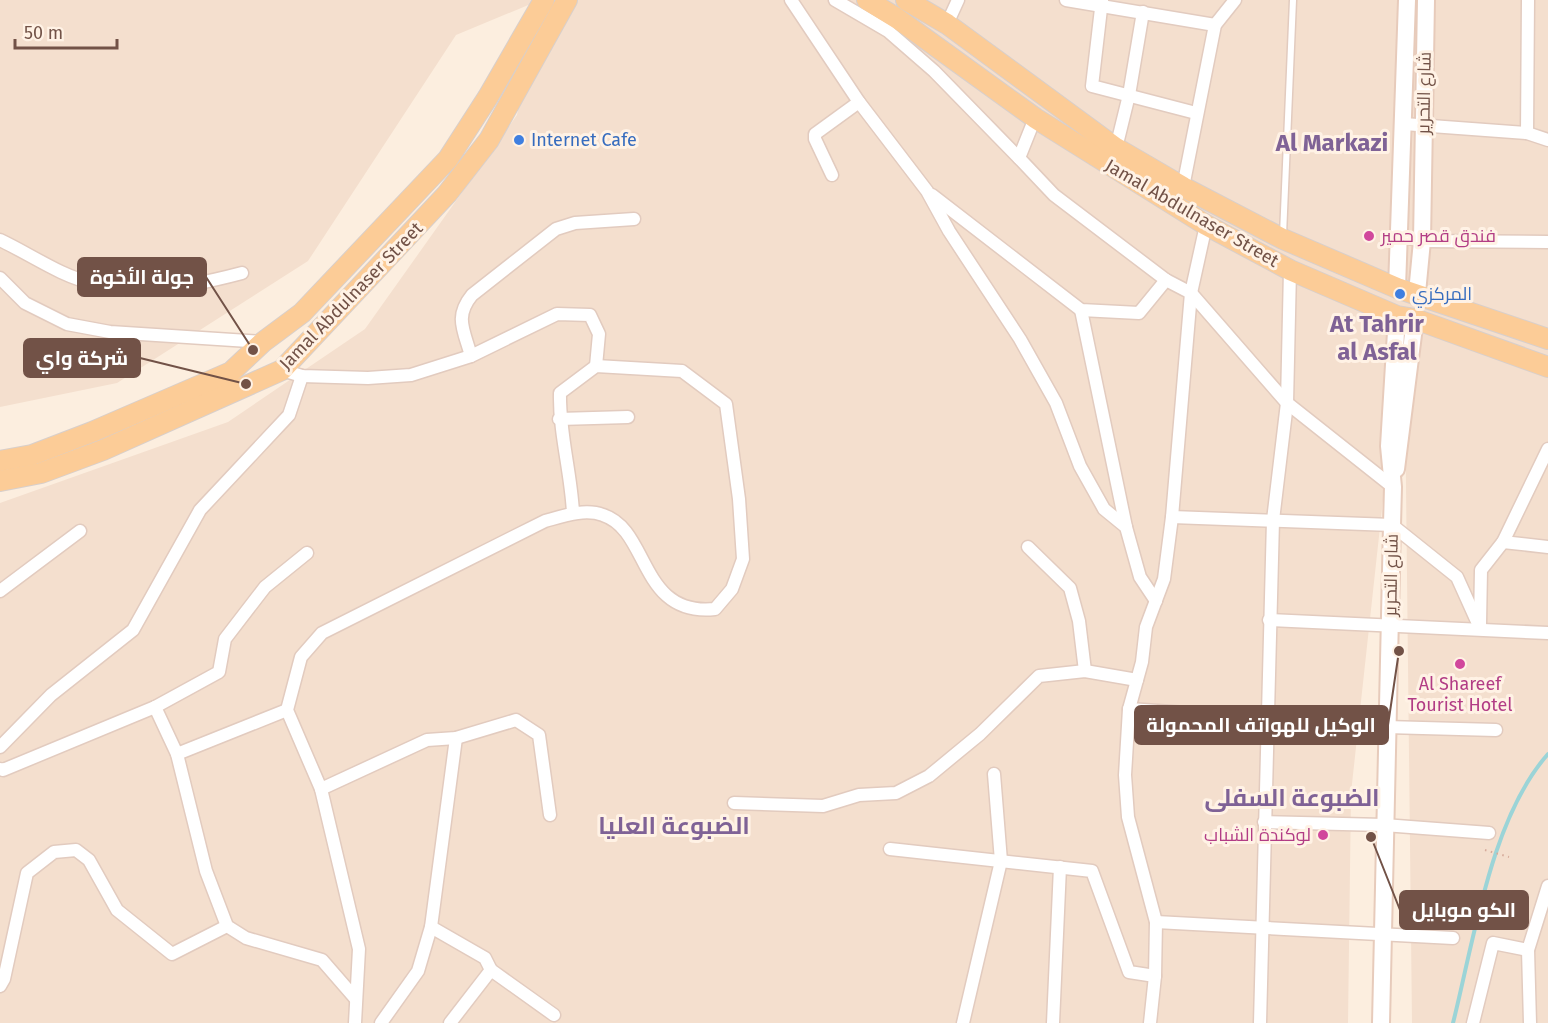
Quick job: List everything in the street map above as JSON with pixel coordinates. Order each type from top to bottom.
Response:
[{"type":"main road","name":"Jamal Abdulnaser Street","points":[[0,460],[32,454],[92,432],[231,372],[262,342],[302,313],[448,159],[488,97],[544,0]]},
{"type":"main road","name":"Jamal Abdulnaser Street","points":[[0,481],[41,473],[103,450],[282,370],[423,220],[489,140],[567,0]]},
{"type":"main road","name":"Jamal Abdulnaser Street","points":[[867,0],[898,19],[1035,118],[1206,225],[1290,270],[1406,318],[1548,367]]},
{"type":"main road","name":"Jamal Abdulnaser Street","points":[[906,0],[946,24],[1116,148],[1183,187],[1283,239],[1397,288],[1548,339]]},
{"type":"main road","name":"شارع التحرير","points":[[1397,288],[1407,0]]},
{"type":"main road","name":"شارع التحرير","points":[[1417,293],[1422,240],[1426,0]]},
{"type":"main road","name":"شارع التحرير","points":[[1381,1023],[1393,487],[1389,446],[1406,318]]},
{"type":"main road","points":[[262,342],[256,358],[258,364],[267,371],[282,370]]},
{"type":"street","points":[[791,0],[859,102],[927,191],[1056,403],[1080,466],[1104,509],[1126,527]]},
{"type":"street","points":[[835,0],[888,31],[934,71],[1054,195],[1166,280],[1191,293],[1287,403],[1393,487]]},
{"type":"street","points":[[946,24],[958,0]]},
{"type":"street","points":[[1066,0],[1101,4],[1215,25]]},
{"type":"street","points":[[1183,187],[1215,25],[1235,0]]},
{"type":"street","points":[[1527,133],[1528,0]]},
{"type":"street","points":[[1101,4],[1092,86],[1196,113]]},
{"type":"street","points":[[1116,148],[1129,94],[1143,12]]},
{"type":"street","points":[[832,175],[815,139],[815,134],[859,102]]},
{"type":"street","points":[[1019,158],[1035,118]]},
{"type":"street","points":[[1404,124],[1527,133],[1547,140]]},
{"type":"street","points":[[927,191],[1081,310],[1139,313],[1166,280]]},
{"type":"street","points":[[471,356],[460,316],[462,307],[472,295],[556,229],[575,223],[634,219]]},
{"type":"street","points":[[1150,1023],[1155,976],[1156,921],[1128,817],[1125,775],[1129,709],[1137,680],[1146,627],[1164,579],[1172,517],[1191,293],[1206,225]]},
{"type":"street","points":[[1399,236],[1422,240],[1548,242]]},
{"type":"street","points":[[0,240],[62,272],[92,284],[134,291],[190,287],[242,273]]},
{"type":"street","points":[[1260,1023],[1269,620],[1273,520],[1287,403],[1290,270]]},
{"type":"street","points":[[0,278],[25,303],[67,324],[110,332],[262,342]]},
{"type":"street","points":[[1081,310],[1126,527],[1140,577],[1156,600]]},
{"type":"street","points":[[282,370],[302,376],[368,378],[411,375],[471,356],[558,314],[590,315],[599,334],[597,366]]},
{"type":"street","points":[[355,1023],[359,948],[321,789],[287,710],[301,657],[322,633],[544,521],[573,513],[602,514],[620,523],[657,586],[674,601],[696,611],[715,609],[732,589],[743,559],[739,499],[726,404],[682,370],[597,366],[560,393],[559,419],[571,482],[573,513]]},
{"type":"street","points":[[0,747],[51,695],[133,630],[200,510],[289,415],[302,376]]},
{"type":"street","points":[[559,419],[628,417]]},
{"type":"street","points":[[1480,628],[1481,570],[1503,542],[1548,449]]},
{"type":"street","points":[[1172,517],[1392,525],[1457,577],[1480,628]]},
{"type":"street","points":[[0,591],[80,531]]},
{"type":"street","points":[[1503,542],[1548,547]]},
{"type":"street","points":[[1028,547],[1070,588],[1079,621],[1085,671]]},
{"type":"street","points":[[0,769],[3,770],[155,706],[219,672],[225,639],[266,586],[307,553]]},
{"type":"street","points":[[1269,620],[1480,628],[1548,633]]},
{"type":"street","points":[[734,803],[823,806],[859,795],[896,793],[929,776],[980,734],[1039,676],[1085,671],[1137,680]]},
{"type":"street","points":[[155,706],[177,754],[206,871],[227,926],[246,938],[322,960],[355,998]]},
{"type":"street","points":[[1129,709],[1266,716],[1386,727],[1496,730]]},
{"type":"street","points":[[177,754],[287,710]]},
{"type":"street","points":[[321,789],[427,740],[456,738],[516,720],[539,735],[550,815]]},
{"type":"street","points":[[381,1023],[418,971],[431,927],[456,738]]},
{"type":"street","points":[[971,1023],[963,1023],[1001,861],[994,774]]},
{"type":"street","points":[[1264,822],[1384,825],[1489,832]]},
{"type":"street","points":[[890,849],[1092,872],[1129,972],[1155,976]]},
{"type":"street","points":[[0,986],[4,979],[27,873],[54,852],[76,850],[89,860],[117,910],[172,954],[227,926]]},
{"type":"street","points":[[1053,1023],[1060,867]]},
{"type":"street","points":[[1530,1023],[1528,950],[1548,886]]},
{"type":"street","points":[[1156,921],[1454,938]]},
{"type":"street","points":[[431,927],[485,958],[491,970],[554,1015]]},
{"type":"street","points":[[1473,1023],[1493,943],[1528,950]]},
{"type":"street","points":[[450,1023],[491,970]]},
{"type":"lane","points":[[1283,239],[1293,0]]},
{"type":"path","points":[[1485,850],[1509,857]]},
{"type":"shaded area","points":[[0,0],[1548,0],[1548,1023],[1412,1023],[1404,307],[1351,793],[1348,1023],[0,1023],[0,503],[228,422],[365,329],[517,115],[538,1],[456,35],[308,261],[117,383],[0,407]]},
{"type":"waterway","points":[[1453,1023],[1477,918],[1498,845],[1528,781],[1548,754]]},
{"type":"place","name":"Internet Cafe","points":[[519,140]]},
{"type":"place","name":"فندق قصر حمير","points":[[1369,236]]},
{"type":"place","name":"المركزي","points":[[1400,294]]},
{"type":"place","name":"جولة الأخوة","points":[[253,350]]},
{"type":"place","name":"شركة واي","points":[[246,384]]},
{"type":"place","name":"الوكيل للهواتف المحمولة","points":[[1399,651]]},
{"type":"place","name":"Al Shareef Tourist Hotel","points":[[1460,664]]},
{"type":"place","name":"لوكندة الشباب","points":[[1323,835]]},
{"type":"place","name":"الكو موبايل","points":[[1371,837]]},
{"type":"district","name":"Al Markazi","points":[[1332,143]]},
{"type":"district","name":"At Tahrir al Asfal","points":[[1377,338]]},
{"type":"district","name":"الضبوعة السفلى","points":[[1292,798]]},
{"type":"district","name":"الضبوعة العليا","points":[[674,826]]}]
